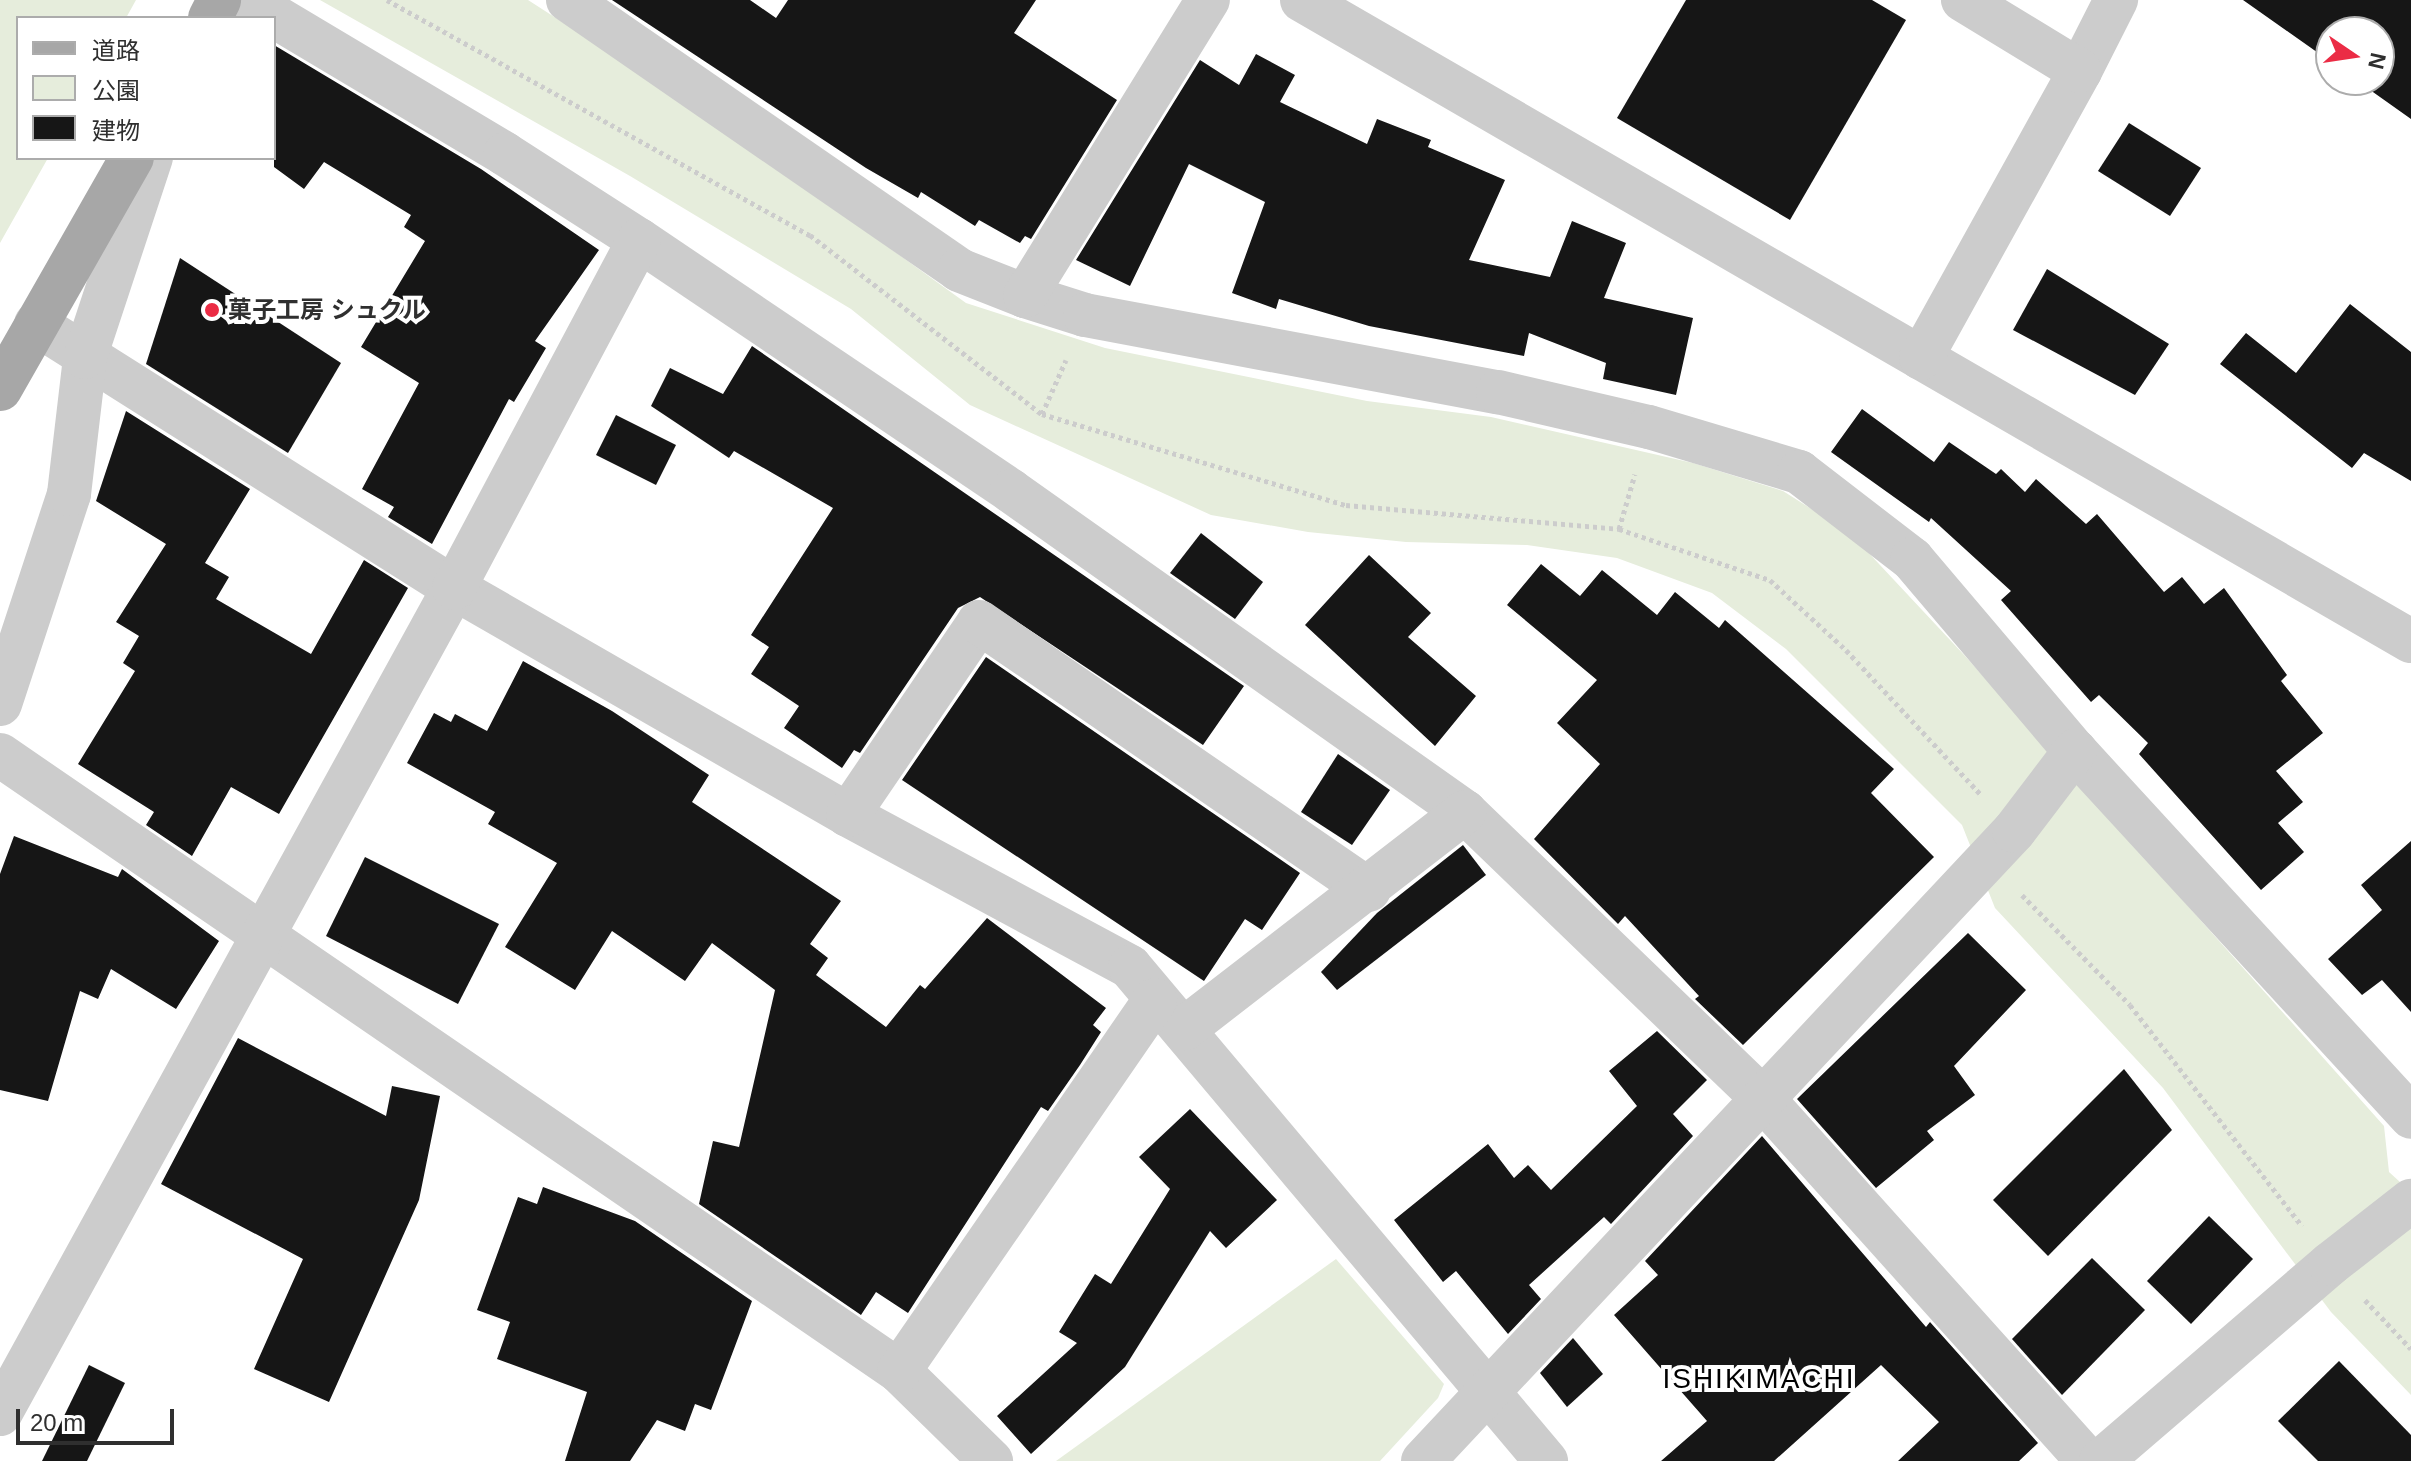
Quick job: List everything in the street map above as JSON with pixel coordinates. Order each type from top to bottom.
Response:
[{"type":"main road","points":[[0,389],[131,160]]},
{"type":"street","points":[[247,0],[273,16]]},
{"type":"street","points":[[568,0],[959,270],[1025,296],[1085,315],[1498,392],[1649,427],[1799,472],[1912,559],[2075,751],[2411,1117]]},
{"type":"street","points":[[1025,296],[1208,0]]},
{"type":"street","points":[[1302,0],[2411,641]]},
{"type":"street","points":[[1963,0],[2080,71]]},
{"type":"street","points":[[1921,358],[2116,0]]},
{"type":"street","points":[[276,18],[639,240],[1011,491],[1465,812],[1763,1099],[2088,1461]]},
{"type":"street","points":[[0,704],[69,494],[85,357],[150,160]]},
{"type":"street","points":[[0,1414],[454,588],[639,240]]},
{"type":"street","points":[[36,324],[454,588],[848,815],[1130,967],[1546,1461]]},
{"type":"street","points":[[848,815],[979,622],[1369,890]]},
{"type":"street","points":[[1423,1461],[2014,831],[2075,751]]},
{"type":"street","points":[[0,755],[899,1371],[991,1461]]},
{"type":"street","points":[[899,1371],[1170,1015],[1369,890],[1465,812]]},
{"type":"street","points":[[2101,1461],[2330,1264],[2411,1201]]},
{"type":"path","points":[[387,0],[810,235],[1042,414],[1346,505],[1619,529],[1770,580],[1846,650],[2014,831],[2036,859],[2019,891],[2130,1005],[2330,1264],[2411,1349]]},
{"type":"green space","points":[[0,0],[136,0],[127,16],[16,16],[16,160],[47,160],[0,243]]},
{"type":"green space","points":[[320,0],[528,0],[691,105],[966,303],[1105,348],[1367,401],[1491,417],[1693,463],[1783,491],[1851,534],[1966,657],[2384,1126],[2389,1172],[2411,1192],[2411,1395],[2331,1312],[2163,1088],[1995,908],[1962,825],[1786,649],[1712,593],[1617,558],[1527,545],[1406,542],[1308,532],[1211,515],[970,405],[851,309],[630,176]]},
{"type":"green space","points":[[1336,1259],[1444,1384],[1438,1398],[1380,1461],[1056,1461]]},
{"type":"building","points":[[612,0],[750,0],[776,18],[788,0],[1036,0],[1014,33],[1117,100],[1031,239],[1025,236],[1020,243],[979,220],[975,226],[921,192],[918,198],[866,168]]},
{"type":"building","points":[[1686,0],[1872,0],[1906,20],[1790,220],[1617,118]]},
{"type":"building","points":[[2243,0],[2411,0],[2411,119],[2379,96],[2395,96],[2395,16],[2315,16],[2315,51]]},
{"type":"building","points":[[276,46],[481,169],[599,250],[535,341],[546,348],[514,402],[509,399],[432,544],[388,517],[394,507],[362,489],[419,383],[361,347],[425,241],[404,227],[411,215],[324,162],[304,189],[274,167]]},
{"type":"building","points":[[1256,54],[1295,75],[1280,102],[1367,144],[1377,119],[1431,140],[1428,147],[1505,180],[1469,260],[1550,277],[1572,221],[1626,243],[1604,298],[1693,318],[1676,395],[1603,379],[1606,363],[1529,333],[1524,356],[1369,326],[1279,299],[1276,309],[1232,293],[1265,202],[1189,164],[1130,286],[1076,260],[1200,60],[1239,85]]},
{"type":"building","points":[[2129,123],[2201,168],[2170,216],[2098,171]]},
{"type":"building","name":"菓子工房 シュクル","points":[[180,258],[341,363],[288,453],[146,364]]},
{"type":"building","points":[[2047,269],[2169,344],[2135,395],[2013,330]]},
{"type":"building","points":[[2350,304],[2411,352],[2411,481],[2364,453],[2352,468],[2220,364],[2246,333],[2296,373]]},
{"type":"building","points":[[752,346],[1244,686],[1203,745],[980,597],[958,608],[860,753],[854,750],[842,768],[784,728],[799,706],[751,674],[769,647],[751,635],[833,508],[734,451],[729,458],[651,406],[670,368],[723,394]]},
{"type":"building","points":[[1862,409],[1934,462],[1949,442],[1996,474],[2001,469],[2025,492],[2036,479],[2086,524],[2097,514],[2164,592],[2182,577],[2204,604],[2224,588],[2287,675],[2281,681],[2323,733],[2276,771],[2303,802],[2278,823],[2304,852],[2261,890],[2139,754],[2148,743],[2099,695],[2091,702],[2001,600],[2011,591],[1931,518],[1929,522],[1831,452]]},
{"type":"building","points":[[126,411],[250,489],[205,563],[229,577],[216,599],[311,654],[364,560],[408,588],[279,814],[231,787],[192,856],[146,825],[154,812],[78,764],[135,671],[123,663],[139,636],[116,622],[166,544],[96,501]]},
{"type":"building","points":[[616,415],[676,445],[656,485],[596,455]]},
{"type":"building","points":[[1201,533],[1263,582],[1235,619],[1170,573]]},
{"type":"building","points":[[1369,555],[1431,613],[1408,637],[1476,696],[1435,746],[1305,625]]},
{"type":"building","points":[[1541,564],[1580,596],[1602,570],[1657,615],[1675,592],[1719,628],[1725,620],[1894,769],[1871,793],[1934,857],[1743,1045],[1695,999],[1699,996],[1625,916],[1618,924],[1534,839],[1600,764],[1557,723],[1597,680],[1507,605]]},
{"type":"building","points":[[986,657],[1300,873],[1262,930],[1245,919],[1204,981],[902,780]]},
{"type":"building","points":[[523,661],[612,711],[709,775],[692,802],[841,901],[810,944],[828,958],[816,975],[886,1027],[920,985],[925,989],[987,918],[1106,1008],[1093,1025],[1101,1032],[1080,1065],[1048,1111],[1041,1107],[908,1313],[876,1292],[861,1315],[699,1204],[713,1141],[739,1147],[775,990],[712,943],[685,981],[612,931],[575,990],[505,947],[557,863],[488,824],[495,812],[407,763],[434,713],[451,722],[455,714],[487,731]]},
{"type":"building","points":[[1338,754],[1390,790],[1352,845],[1301,812]]},
{"type":"building","points":[[14,836],[118,877],[122,869],[219,941],[176,1009],[111,969],[98,999],[80,991],[48,1101],[0,1090],[0,874]]},
{"type":"building","points":[[2411,841],[2411,1012],[2382,980],[2362,995],[2328,959],[2382,910],[2361,885]]},
{"type":"building","points":[[1463,845],[1486,875],[1337,990],[1321,972],[1377,913]]},
{"type":"building","points":[[365,857],[499,924],[458,1004],[326,936]]},
{"type":"building","points":[[1968,933],[2026,990],[1954,1066],[1975,1095],[1927,1131],[1934,1140],[1876,1188],[1797,1099]]},
{"type":"building","points":[[1657,1031],[1707,1080],[1673,1114],[1693,1136],[1611,1224],[1604,1217],[1529,1285],[1541,1299],[1508,1334],[1456,1271],[1443,1282],[1394,1220],[1488,1144],[1514,1178],[1528,1165],[1551,1190],[1637,1106],[1609,1071]]},
{"type":"building","points":[[238,1038],[386,1116],[392,1086],[440,1096],[419,1200],[329,1402],[254,1369],[303,1259],[161,1184]]},
{"type":"building","points":[[2124,1069],[2172,1130],[2048,1256],[1993,1200]]},
{"type":"building","points":[[1190,1109],[1277,1200],[1226,1248],[1210,1231],[1125,1367],[1031,1454],[997,1416],[1077,1343],[1059,1332],[1095,1274],[1111,1284],[1170,1189],[1139,1157]]},
{"type":"building","points":[[1762,1136],[1926,1327],[1930,1322],[2038,1443],[2019,1461],[1898,1461],[1939,1422],[1881,1365],[1774,1461],[1661,1461],[1707,1421],[1614,1315],[1658,1275],[1645,1261]]},
{"type":"building","points":[[543,1187],[635,1221],[752,1301],[711,1410],[695,1404],[685,1431],[657,1420],[630,1461],[565,1461],[587,1392],[497,1359],[510,1322],[477,1310],[518,1197],[537,1204]]},
{"type":"building","points":[[2209,1216],[2253,1259],[2191,1324],[2147,1281]]},
{"type":"building","points":[[2092,1258],[2145,1310],[2062,1395],[2012,1339]]},
{"type":"building","points":[[1573,1338],[1603,1374],[1567,1407],[1540,1373]]},
{"type":"building","points":[[2339,1361],[2411,1435],[2411,1461],[2318,1461],[2278,1421]]},
{"type":"building","points":[[89,1365],[125,1383],[87,1461],[42,1461]]},
{"type":"place","name":"菓子工房 シュクル","points":[[212,310]]},
{"type":"district","name":"ISHIKIMACHI","points":[[1759,1379]]}]
